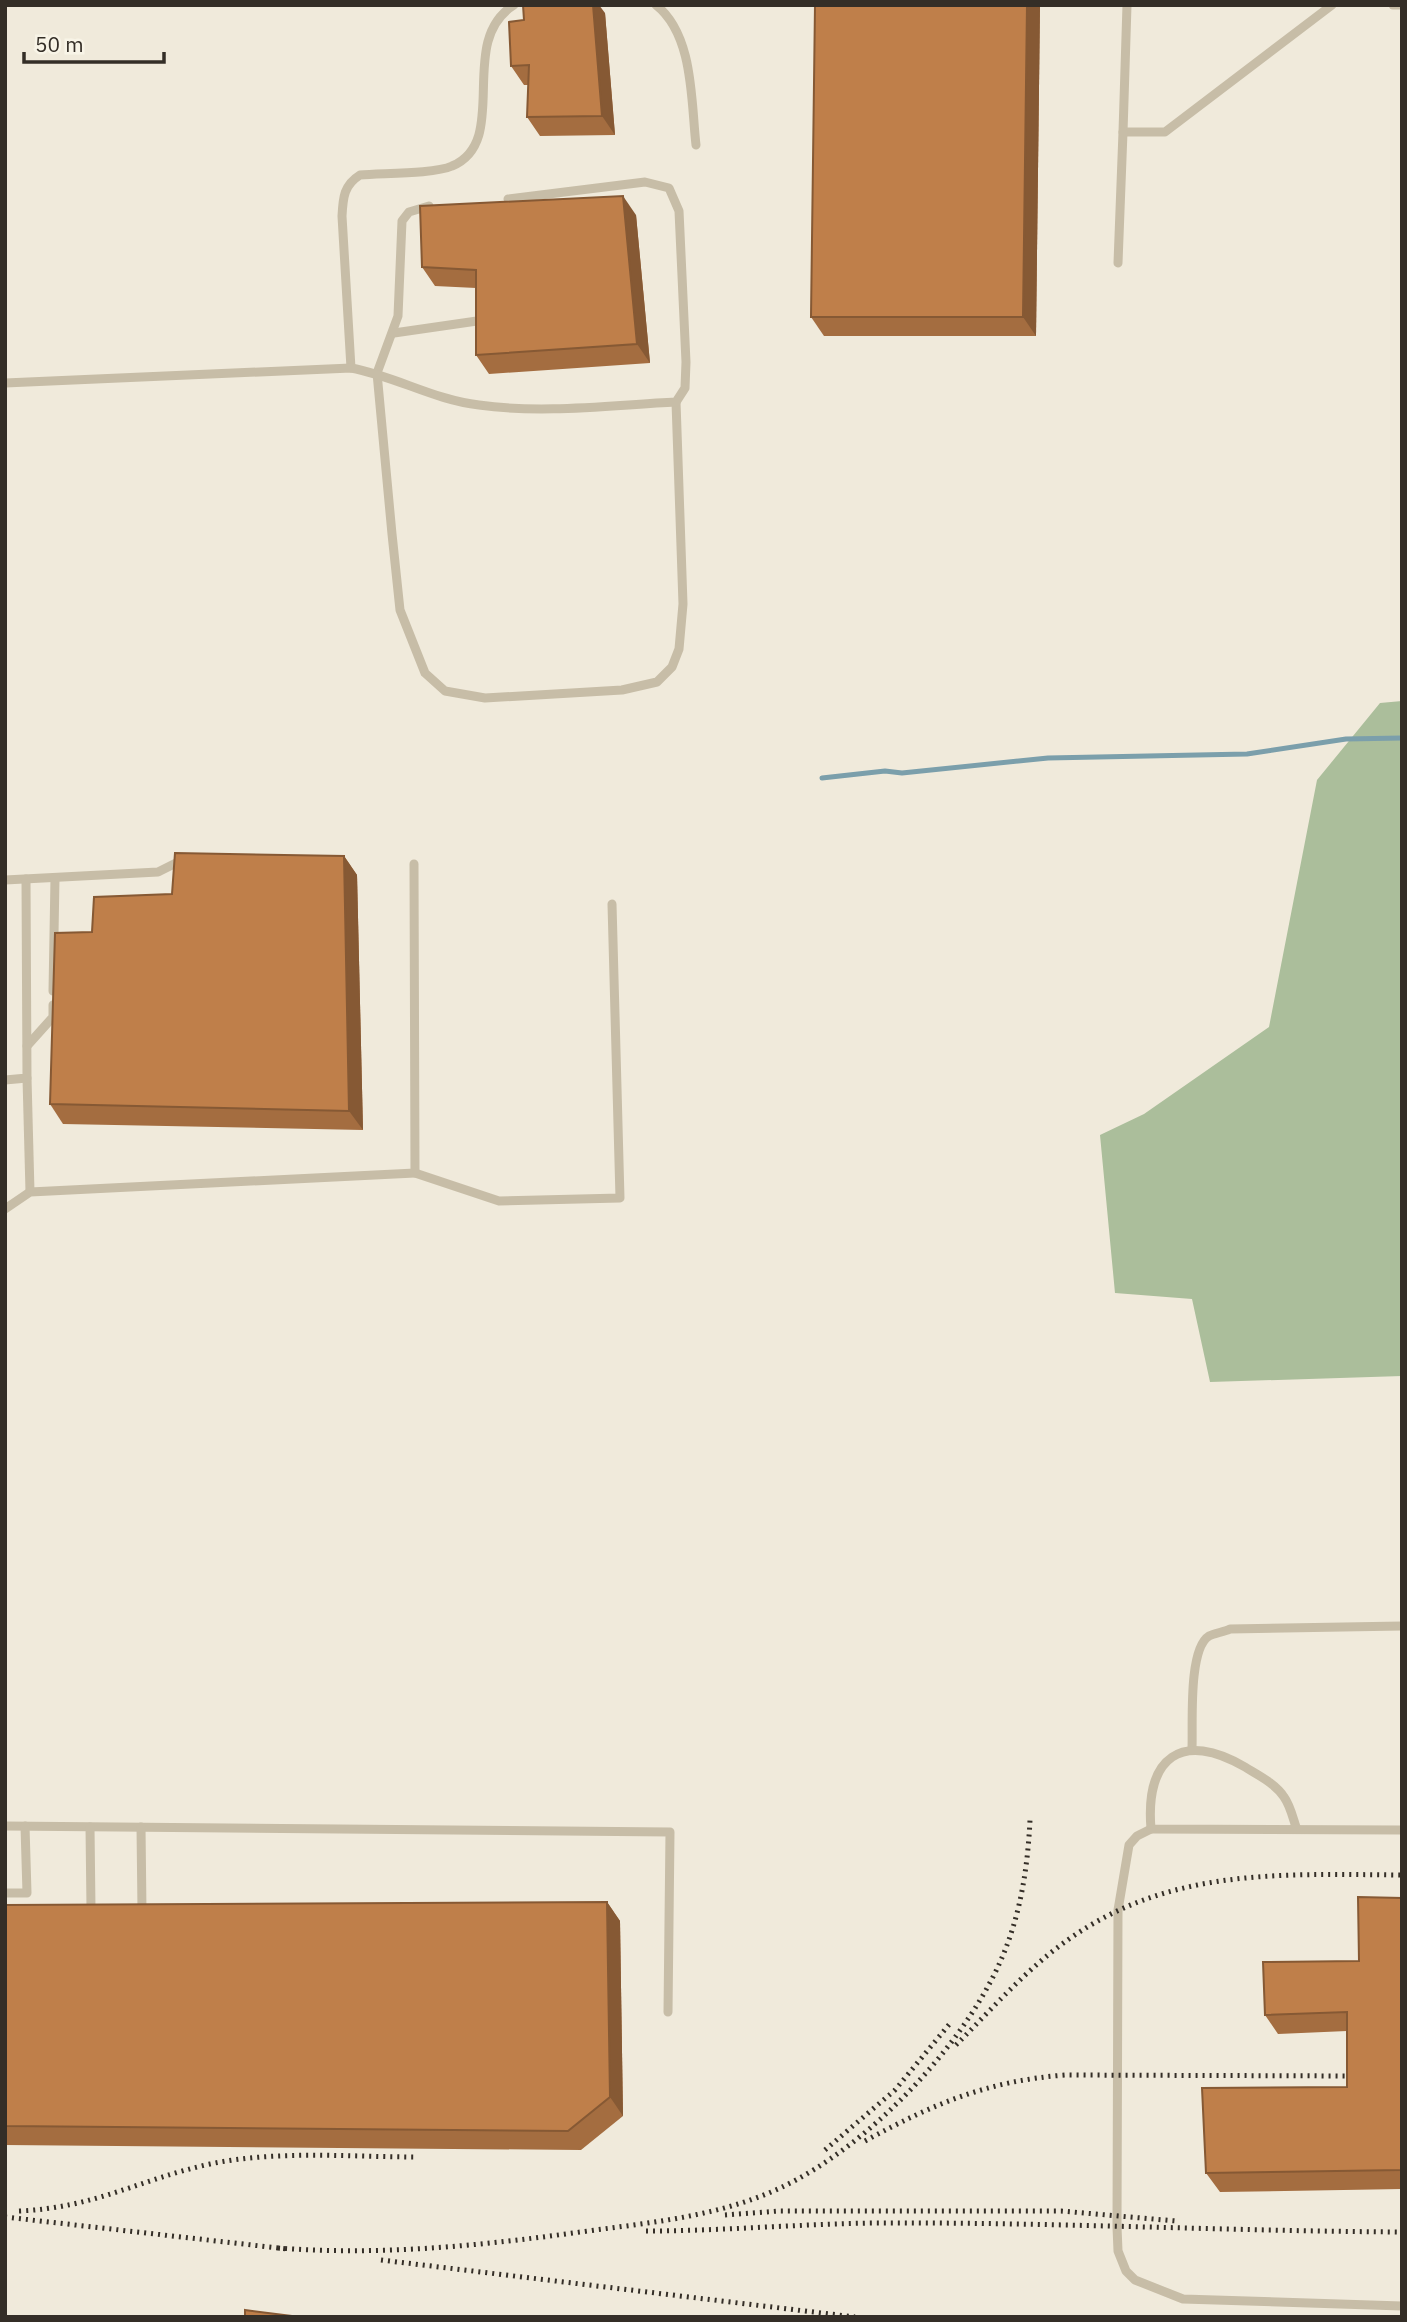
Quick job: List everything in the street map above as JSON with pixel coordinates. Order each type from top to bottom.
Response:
[{"type":"lane","points":[[351,368],[342,216],[344,194],[349,181],[360,175],[450,167],[469,156],[477,141],[482,118],[486,47],[490,30],[501,15],[514,5]]},
{"type":"lane","points":[[656,5],[673,27],[685,53],[696,145]]},
{"type":"lane","points":[[1118,263],[1127,5]]},
{"type":"lane","points":[[1123,132],[1165,132],[1332,5]]},
{"type":"lane","points":[[1393,5],[1402,5]]},
{"type":"lane","points":[[438,206],[409,212],[402,221],[398,265],[400,295],[394,333],[377,373],[400,610],[425,673],[446,691],[485,698],[622,690],[657,682],[672,667],[679,649],[683,604],[676,402],[685,387],[686,362],[679,211],[669,188],[645,183],[508,199]]},
{"type":"lane","points":[[394,333],[477,321]]},
{"type":"lane","points":[[5,383],[351,368],[377,373],[449,400],[481,406],[558,407],[676,402]]},
{"type":"lane","points":[[5,880],[158,872],[181,860],[195,860]]},
{"type":"lane","points":[[414,864],[415,1173]]},
{"type":"lane","points":[[27,1046],[53,1017],[55,878]]},
{"type":"lane","points":[[26,879],[30,1192]]},
{"type":"lane","points":[[5,1209],[30,1192],[415,1173],[499,1201],[620,1198],[612,904]]},
{"type":"lane","points":[[5,1080],[27,1078]]},
{"type":"lane","points":[[1192,1748],[1198,1652],[1208,1637],[1230,1629],[1402,1626]]},
{"type":"lane","points":[[1151,1829],[1150,1793],[1155,1778],[1165,1764],[1192,1748],[1211,1750],[1262,1777],[1284,1797],[1296,1827]]},
{"type":"lane","points":[[5,1826],[670,1832],[668,2012]]},
{"type":"lane","points":[[5,1893],[27,1893],[25,1826]]},
{"type":"lane","points":[[90,1827],[91,1909]]},
{"type":"lane","points":[[141,1827],[142,1911]]},
{"type":"lane","points":[[1402,1830],[1296,1827],[1151,1829],[1137,1836],[1129,1845],[1118,1910],[1117,2227],[1118,2251],[1126,2271],[1148,2287],[1183,2299],[1402,2306]]},
{"type":"green space","points":[[1402,701],[1402,1376],[1210,1382],[1192,1299],[1115,1293],[1100,1135],[1144,1114],[1269,1027],[1317,780],[1380,703]]},
{"type":"building","points":[[523,5],[593,5],[602,116],[527,117],[529,65],[511,66],[509,22],[524,20]]},
{"type":"building","points":[[815,5],[1027,5],[1023,317],[811,317]]},
{"type":"building","points":[[623,196],[637,344],[476,355],[476,270],[422,267],[420,206]]},
{"type":"building","points":[[175,853],[344,856],[349,1111],[50,1104],[55,933],[92,932],[94,897],[172,894]]},
{"type":"building","points":[[1358,1897],[1402,1898],[1402,2170],[1206,2173],[1202,2088],[1347,2087],[1347,2012],[1265,2015],[1263,1962],[1359,1961]]},
{"type":"building","points":[[607,1902],[610,2097],[568,2131],[5,2126],[5,1905]]},
{"type":"building","points":[[245,2310],[300,2317],[245,2317]]},
{"type":"waterway","points":[[822,778],[1048,758],[1247,754],[1346,739],[1402,738]]},
{"type":"railway","points":[[278,2248],[358,2251],[437,2248],[642,2224],[735,2205],[780,2188],[814,2170],[882,2118],[944,2052],[970,2016],[991,1980],[1017,1914],[1028,1852],[1030,1820]]},
{"type":"railway","points":[[956,2045],[1012,1987],[1048,1955],[1089,1926],[1130,1905],[1173,1891],[1216,1882],[1261,1877],[1402,1875]]},
{"type":"railway","points":[[825,2150],[895,2090],[952,2021]]},
{"type":"railway","points":[[865,2141],[961,2096],[1037,2078],[1065,2075],[1356,2076]]},
{"type":"railway","points":[[19,2211],[46,2209],[94,2199],[185,2170],[235,2160],[287,2156],[417,2157]]},
{"type":"railway","points":[[725,2215],[779,2211],[1061,2211],[1176,2221]]},
{"type":"railway","points":[[5,2217],[287,2249]]},
{"type":"railway","points":[[646,2231],[939,2223],[1402,2232]]},
{"type":"railway","points":[[381,2260],[855,2317]]}]
